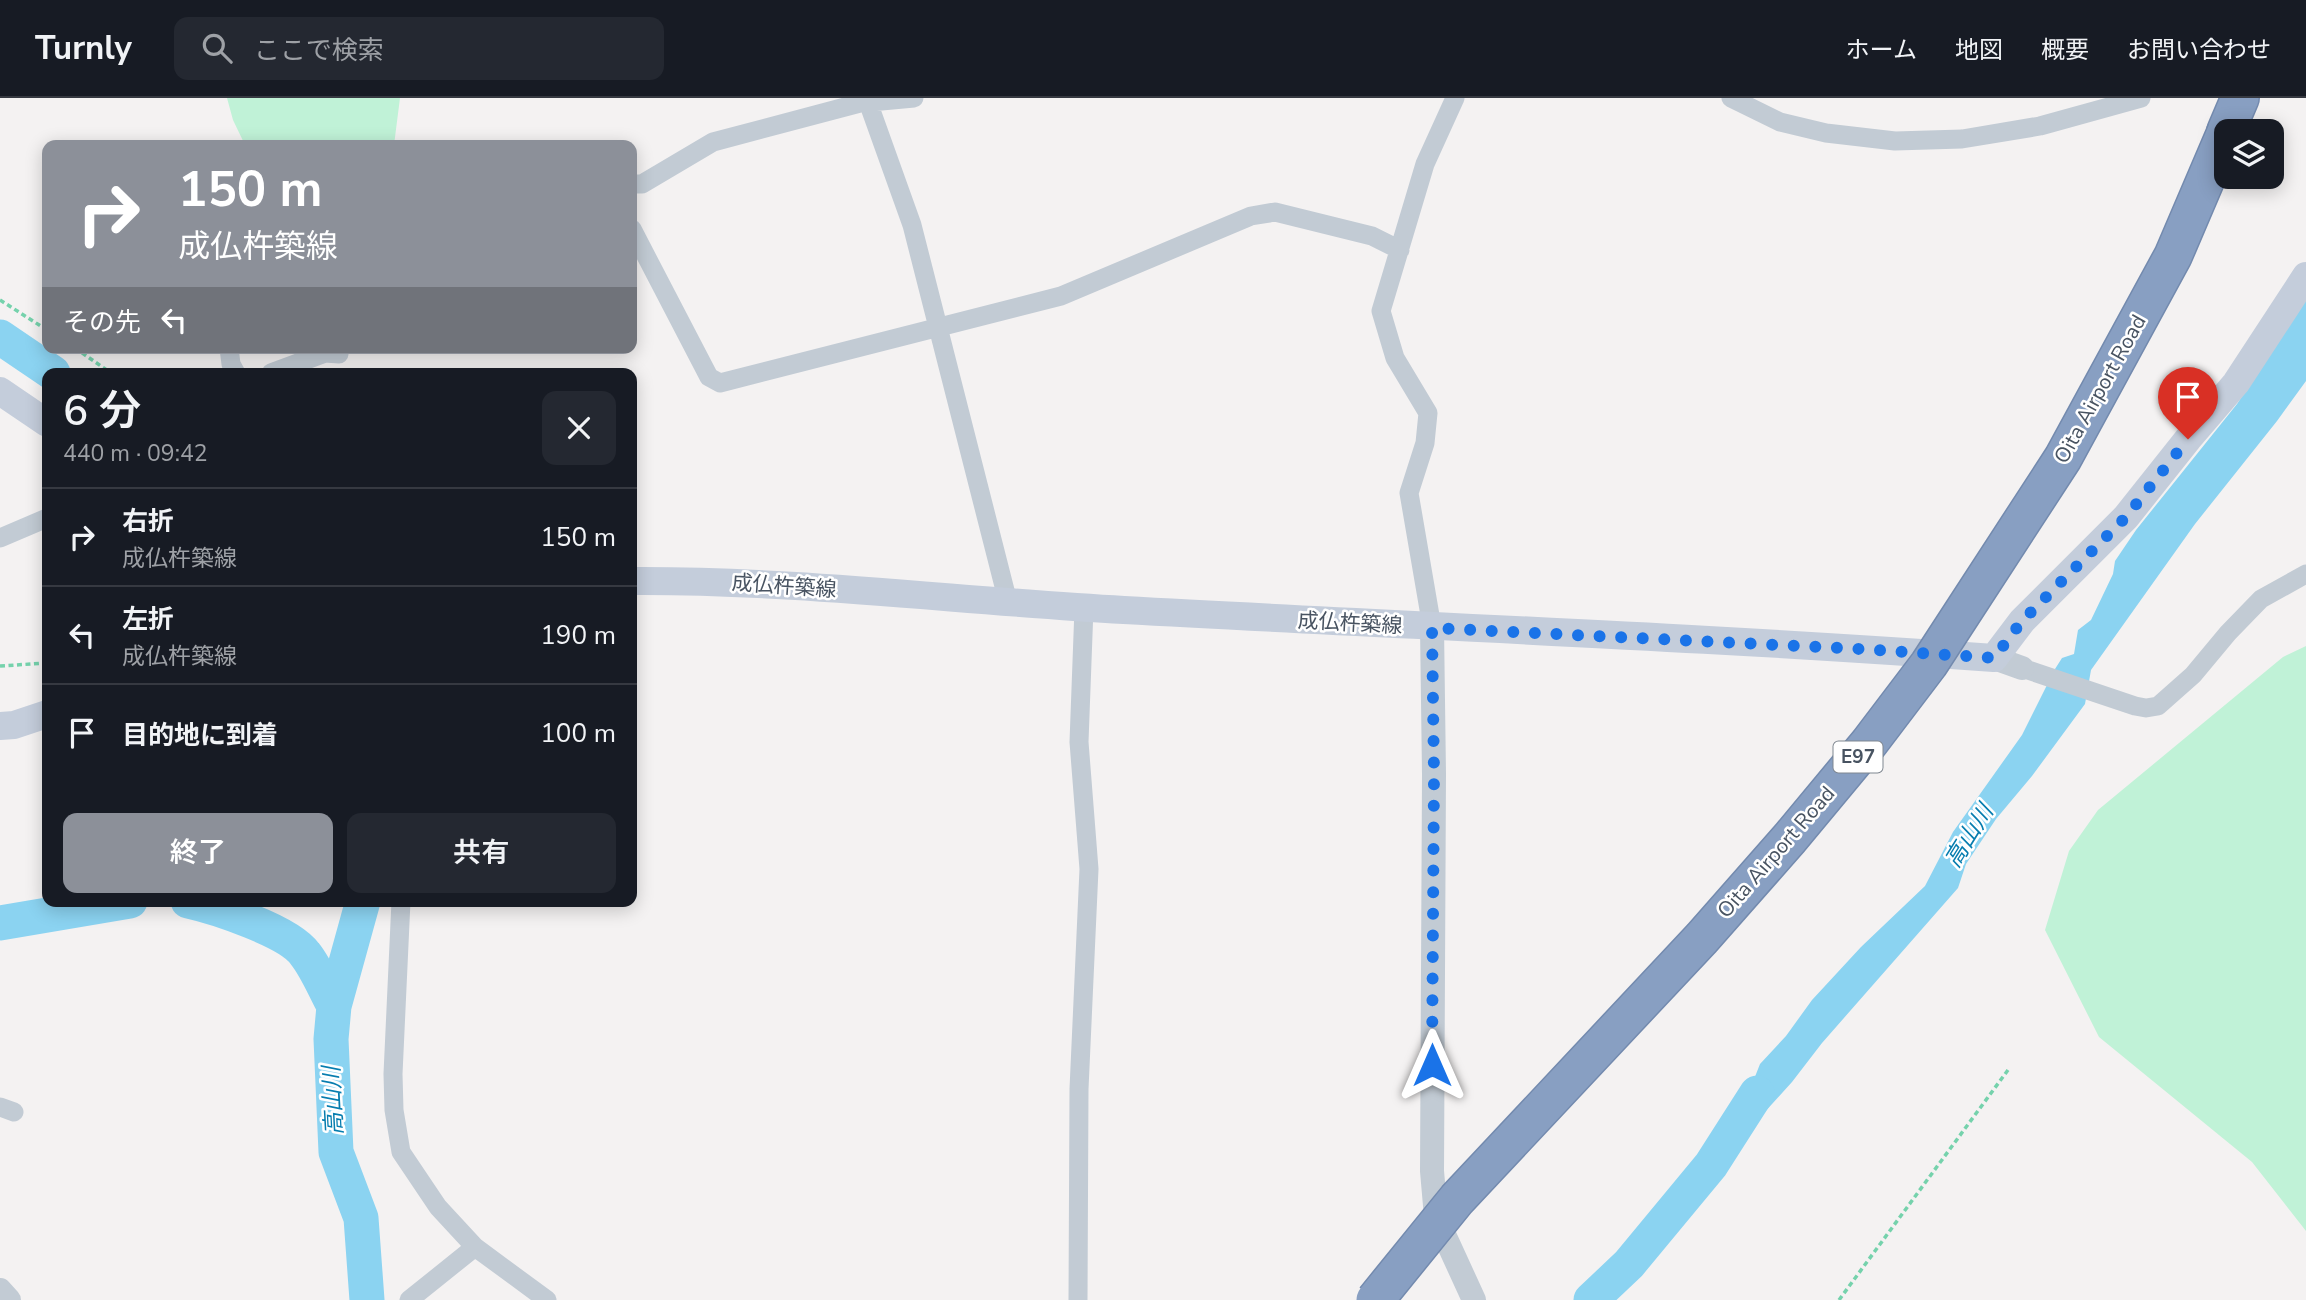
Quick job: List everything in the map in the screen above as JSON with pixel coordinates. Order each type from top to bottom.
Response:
[{"type":"highway","name":"Oita Airport Road","points":[[2231,119],[2240,98]]},
{"type":"highway","name":"Oita Airport Road","points":[[1375,1300],[1457,1199],[1684,958],[1790,838],[1869,743],[1929,664],[2076,435],[2173,256],[2214,160]]},
{"type":"main road","points":[[1994,658],[2022,621],[2126,517],[2236,383],[2306,276]]},
{"type":"main road","points":[[0,391],[42,420]]},
{"type":"main road","name":"成仏杵築線","points":[[637,581],[716,580],[1084,608],[1994,658]]},
{"type":"main road","points":[[0,726],[14,725],[42,716]]},
{"type":"street","points":[[637,184],[642,184],[713,142],[868,102],[914,98]]},
{"type":"street","points":[[1455,98],[1425,164],[1381,311],[1395,358],[1428,413],[1425,443],[1409,493],[1432,628],[1432,1171],[1436,1217],[1474,1300]]},
{"type":"street","points":[[1731,98],[1780,122],[1826,133],[1895,141],[1962,139],[2027,128],[2141,98]]},
{"type":"street","points":[[868,102],[912,225],[1008,602]]},
{"type":"street","points":[[637,239],[709,377],[720,383],[1061,296],[1251,216],[1275,212],[1372,236],[1400,250]]},
{"type":"street","points":[[285,368],[325,354]]},
{"type":"street","points":[[0,538],[42,520]]},
{"type":"street","points":[[1994,658],[2135,706],[2158,706],[2193,675],[2261,599],[2306,574]]},
{"type":"street","points":[[1078,1300],[1079,1089],[1089,869],[1079,742],[1084,608]]},
{"type":"street","points":[[401,907],[393,1074],[394,1110],[401,1152],[438,1207],[475,1247],[547,1300]]},
{"type":"street","points":[[409,1300],[475,1247]]},
{"type":"street","points":[[0,1290],[9,1300]]},
{"type":"path","points":[[0,300],[42,327]]},
{"type":"path","points":[[84,354],[104,368]]},
{"type":"path","points":[[0,666],[42,663]]},
{"type":"path","points":[[1839,1300],[2008,1070]]},
{"type":"green space","points":[[227,98],[400,98],[395,140],[243,140]]},
{"type":"green space","points":[[2306,646],[2306,1231],[2252,1162],[2099,1037],[2045,930],[2069,851],[2098,810],[2283,657]]},
{"type":"water","points":[[2306,299],[2306,381],[2195,524],[2091,670],[2085,704],[2032,776],[1996,819],[1966,864],[1958,888],[1822,1043],[1792,1082],[1752,1126],[1719,1155],[1736,1125],[1760,1064],[1786,1036],[1812,1000],[1861,947],[1925,886],[1953,832],[2022,735],[2062,658],[2074,654],[2078,630],[2091,620],[2113,574],[2115,561],[2136,530],[2237,404]]},
{"type":"waterway","name":"高山川","points":[[0,337],[46,368]]},
{"type":"waterway","points":[[0,923],[95,907]]},
{"type":"waterway","points":[[208,907],[251,921],[296,945],[313,966],[334,1006]]},
{"type":"waterway","name":"高山川","points":[[361,907],[334,1006],[331,1039],[336,1152],[361,1218],[367,1300]]},
{"type":"waterway","name":"高山川","points":[[1591,1300],[1629,1264],[1711,1165],[1757,1093]]},
{"type":"route","points":[[1432,1065],[1432,628],[1994,658],[2022,621],[2126,517],[2188,439]]}]
